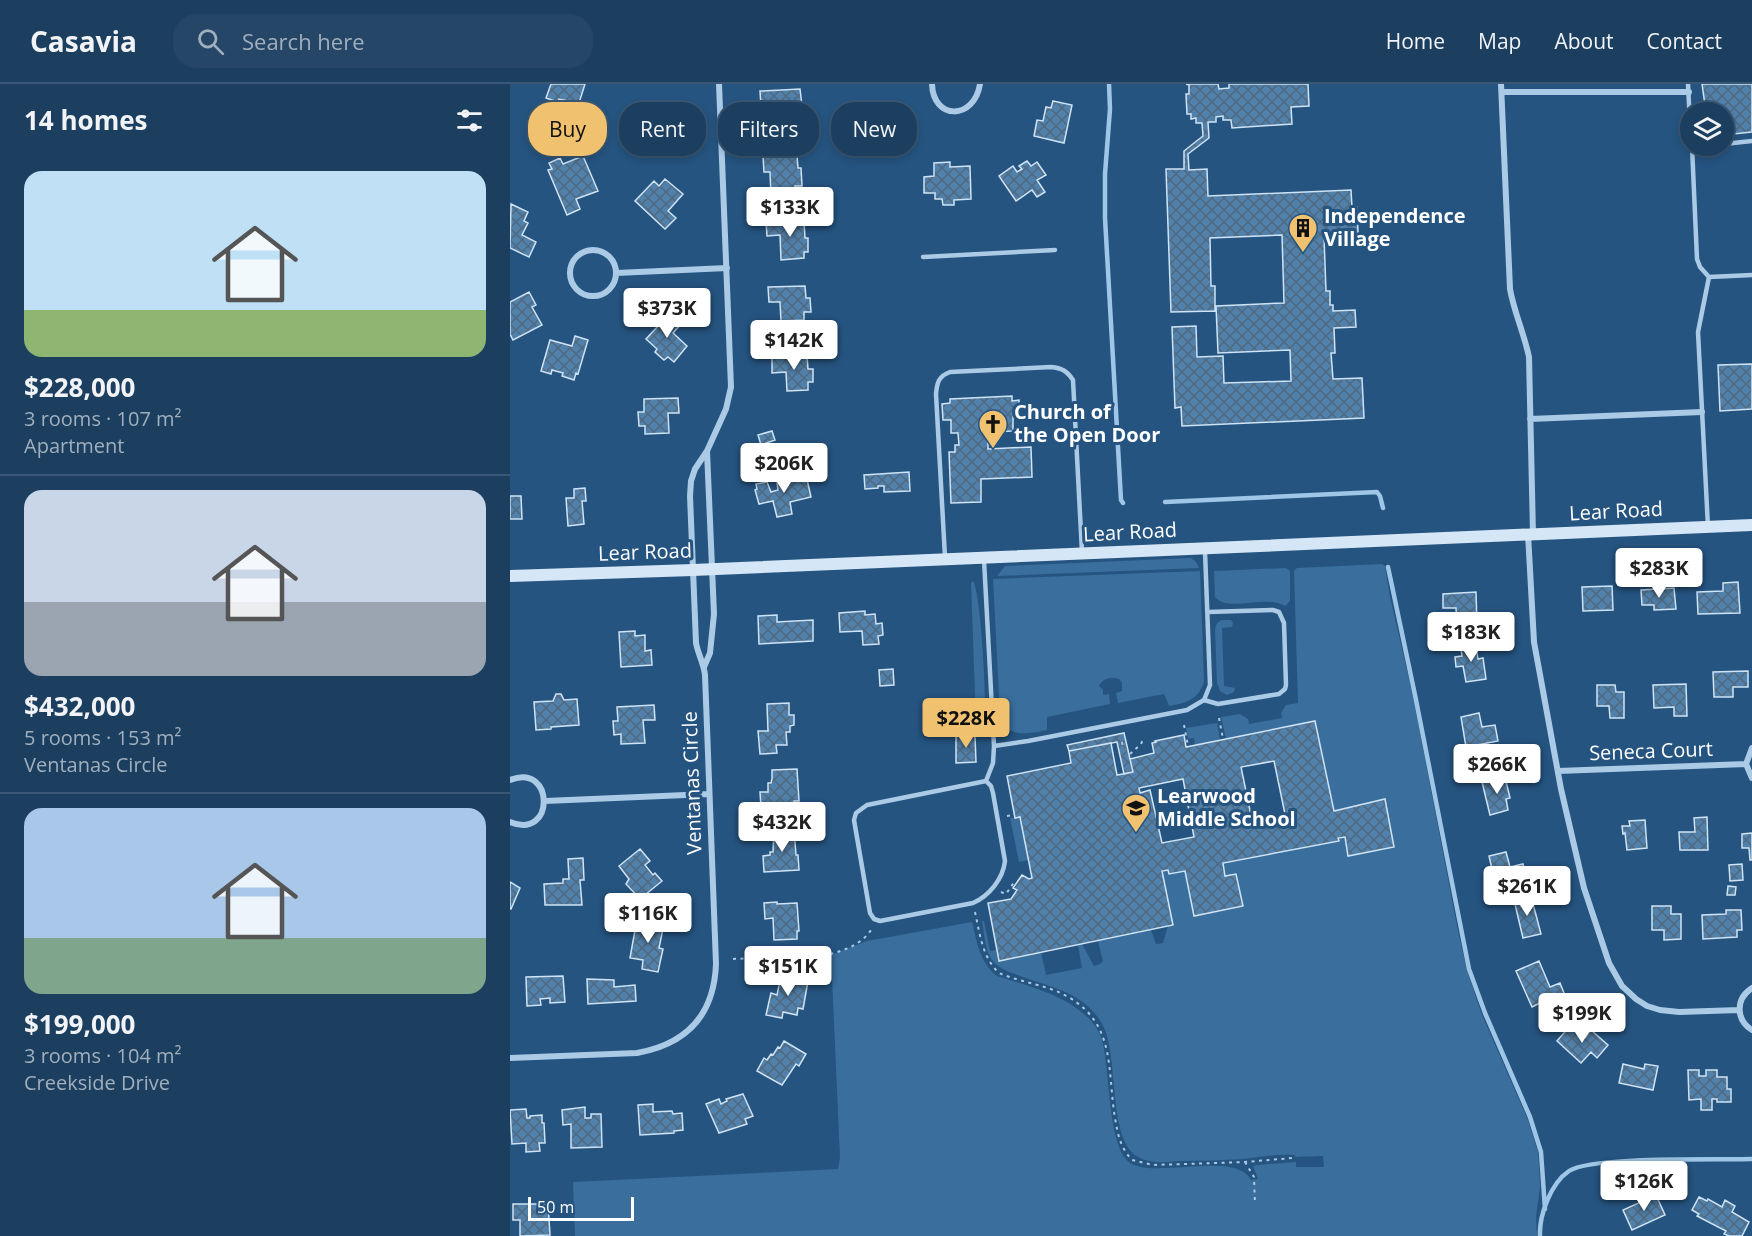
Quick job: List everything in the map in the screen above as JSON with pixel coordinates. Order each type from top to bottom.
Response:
[{"type":"street","name":"Ventanas Circle","points":[[704,667],[699,658],[696,643],[691,481],[726,409],[731,387],[719,84]]},
{"type":"street","points":[[932,84],[932,94],[938,104],[954,111],[964,110],[971,106],[976,99],[980,84]]},
{"type":"street","points":[[1502,84],[1510,289],[1512,303],[1529,357],[1534,642],[1558,771],[1584,888],[1608,963],[1622,986],[1636,999],[1660,1010],[1679,1012],[1739,1010]]},
{"type":"street","points":[[1502,92],[1689,92]]},
{"type":"street","points":[[598,250],[613,261],[616,273],[611,288],[594,297],[578,291],[573,285],[570,273],[571,265],[578,256],[598,250]]},
{"type":"street","points":[[616,273],[727,268]]},
{"type":"street","points":[[1530,419],[1702,412]]},
{"type":"street","name":"Ventanas Circle","points":[[510,1058],[646,1051],[681,1037],[701,1017],[712,994],[716,964],[704,667],[710,653],[713,636],[713,569],[707,451]]},
{"type":"street","name":"Lear Road","points":[[510,576],[945,560],[1752,525]]},
{"type":"street","points":[[1752,747],[1746,764],[1752,778]]},
{"type":"street","name":"Seneca Court","points":[[1558,771],[1746,764]]},
{"type":"street","points":[[510,780],[521,777],[532,780],[542,789],[545,801],[541,813],[533,822],[521,825],[510,822]]},
{"type":"street","points":[[545,801],[710,794]]},
{"type":"street","points":[[1752,988],[1743,997],[1739,1010],[1742,1021],[1752,1030]]},
{"type":"lane","points":[[1688,84],[1689,102]]},
{"type":"lane","points":[[1734,143],[1752,141]]},
{"type":"lane","points":[[1692,156],[1697,259],[1708,277],[1698,332],[1708,527]]},
{"type":"lane","points":[[923,256],[1054,250]]},
{"type":"lane","points":[[1708,277],[1752,275]]},
{"type":"lane","points":[[945,560],[936,394],[938,382],[943,375],[950,372],[1051,367],[1068,372],[1073,380],[1082,554]]},
{"type":"lane","points":[[994,746],[1187,710],[1204,700],[1210,685],[1205,548]]},
{"type":"lane","points":[[984,558],[994,746],[993,763],[986,781]]},
{"type":"lane","points":[[1204,700],[1218,704],[1279,694],[1286,685],[1284,623],[1279,612],[1273,610],[1208,612]]},
{"type":"lane","points":[[986,781],[993,793],[1005,861],[1004,870],[990,891],[973,903],[876,920],[870,913],[854,820],[856,813],[867,805],[986,781]]},
{"type":"path","points":[[1219,718],[1222,740]]},
{"type":"path","points":[[1184,725],[1188,746]]},
{"type":"path","points":[[1130,754],[1141,744],[1144,737]]},
{"type":"path","points":[[1122,742],[1123,748]]},
{"type":"path","points":[[1008,816],[1014,815]]},
{"type":"path","points":[[1001,892],[1006,894],[1016,881],[1010,878]]},
{"type":"path","points":[[973,903],[984,951],[991,965],[999,973],[1068,996],[1084,1008],[1100,1027],[1107,1055],[1120,1142],[1132,1160],[1153,1165],[1293,1158]]},
{"type":"path","points":[[733,959],[810,956],[840,951],[866,939],[876,920]]},
{"type":"path","points":[[1245,1162],[1254,1177],[1255,1204]]},
{"type":"shaded area","points":[[1191,558],[1199,568],[997,576],[1005,566]]},
{"type":"shaded area","name":"Learwood Middle School","points":[[1382,564],[1385,566],[1413,696],[1467,971],[1482,1015],[1528,1120],[1538,1152],[1540,1186],[1536,1217],[1537,1236],[575,1236],[573,1182],[838,1169],[840,1158],[831,955],[867,941],[972,922],[983,958],[991,971],[997,976],[1065,1001],[1088,1017],[1096,1028],[1104,1050],[1113,1125],[1124,1156],[1132,1164],[1144,1168],[1230,1167],[1243,1172],[1251,1180],[1258,1179],[1253,1166],[1257,1165],[1296,1162],[1296,1167],[1324,1167],[1323,1156],[1282,1155],[1165,1162],[1140,1158],[1129,1149],[1122,1134],[1111,1054],[1101,1022],[1094,1012],[1075,997],[1054,987],[1009,972],[995,963],[988,951],[982,921],[984,921],[990,951],[996,950],[998,961],[1041,952],[1046,975],[1082,968],[1078,945],[1082,944],[1094,966],[1103,961],[1098,941],[1151,930],[1156,944],[1163,943],[1168,926],[1173,925],[1162,871],[1168,870],[1169,874],[1185,871],[1194,916],[1225,876],[1223,863],[1338,841],[1338,838],[1345,837],[1348,856],[1394,847],[1385,799],[1334,811],[1315,721],[1226,739],[1221,717],[1240,714],[1248,719],[1249,724],[1282,718],[1281,713],[1286,705],[1298,703],[1294,571],[1297,568]]},
{"type":"shaded area","points":[[1286,568],[1290,571],[1290,601],[1285,606],[1268,602],[1229,603],[1215,597],[1214,571]]},
{"type":"shaded area","points":[[1200,571],[1204,681],[1199,692],[1191,700],[1169,706],[1164,694],[1118,703],[1116,693],[1122,691],[1122,683],[1119,679],[1110,678],[1105,679],[1099,686],[1103,690],[1103,695],[1109,694],[1110,704],[1047,717],[1047,730],[1019,733],[1007,728],[1003,723],[1000,715],[993,579]]},
{"type":"shaded area","points":[[973,581],[979,606],[983,653],[984,728],[976,724],[971,583]]},
{"type":"shaded area","points":[[1222,620],[1231,620],[1233,623],[1232,627],[1222,628],[1224,686],[1235,688],[1234,692],[1227,695],[1220,691],[1217,683],[1215,629],[1217,623]]},
{"type":"shaded area","points":[[1217,723],[1220,740],[1195,745],[1194,738],[1188,739],[1186,728]]},
{"type":"shaded area","points":[[1020,817],[1029,860],[1019,862],[1010,818]]},
{"type":"building","points":[[551,84],[585,84],[579,102],[559,99],[558,102],[546,98]]},
{"type":"building","name":"Independence Village","points":[[1186,84],[1218,84],[1219,89],[1229,88],[1229,84],[1308,84],[1309,106],[1291,107],[1292,124],[1232,128],[1231,120],[1223,120],[1223,116],[1216,117],[1216,122],[1208,122],[1209,138],[1188,154],[1189,170],[1207,169],[1208,196],[1351,190],[1352,207],[1357,207],[1358,233],[1324,237],[1326,291],[1330,291],[1330,305],[1333,305],[1333,311],[1355,310],[1356,327],[1334,328],[1335,353],[1331,353],[1333,379],[1362,378],[1364,418],[1182,426],[1181,407],[1175,408],[1172,327],[1196,326],[1197,357],[1223,356],[1224,383],[1291,381],[1290,350],[1218,353],[1216,306],[1284,303],[1282,235],[1210,238],[1211,286],[1215,286],[1215,311],[1171,312],[1166,169],[1184,169],[1184,151],[1203,136],[1202,123],[1196,123],[1196,118],[1191,119],[1191,114],[1187,114],[1186,94],[1189,94],[1189,85]]},
{"type":"building","points":[[1702,84],[1752,84],[1752,132],[1734,134],[1734,102],[1705,102]]},
{"type":"building","points":[[800,89],[802,102],[761,102],[760,91]]},
{"type":"building","points":[[1053,101],[1072,105],[1064,143],[1034,136],[1037,120],[1043,121],[1046,107],[1051,108]]},
{"type":"building","points":[[583,156],[598,191],[576,199],[580,209],[567,215],[548,170],[552,169],[549,163],[560,158],[563,164]]},
{"type":"building","points":[[797,156],[798,168],[801,168],[802,186],[795,186],[796,194],[771,196],[770,172],[764,172],[763,157]]},
{"type":"building","points":[[1027,161],[1031,166],[1037,162],[1046,175],[1037,180],[1045,192],[1037,197],[1032,190],[1016,201],[999,176],[1013,166],[1017,172],[1022,169],[1019,166]]},
{"type":"building","points":[[950,162],[950,167],[970,166],[971,199],[954,200],[954,205],[943,205],[942,199],[935,199],[935,193],[924,193],[924,177],[934,176],[934,163]]},
{"type":"building","points":[[665,179],[683,194],[668,211],[676,218],[665,229],[635,201],[654,181],[659,186]]},
{"type":"building","points":[[511,204],[528,212],[524,221],[528,223],[522,235],[536,242],[529,257],[510,248]]},
{"type":"building","points":[[804,220],[808,252],[804,252],[804,258],[781,260],[780,235],[767,236],[766,221]]},
{"type":"building","points":[[805,286],[806,298],[810,298],[811,312],[804,312],[804,320],[781,321],[780,302],[769,302],[768,287]]},
{"type":"building","points":[[529,292],[536,305],[532,307],[542,325],[513,340],[510,334],[510,302]]},
{"type":"building","points":[[671,312],[682,323],[673,333],[687,346],[674,362],[668,357],[664,360],[655,352],[657,349],[646,339]]},
{"type":"building","points":[[575,336],[588,340],[574,380],[562,376],[563,373],[552,370],[551,374],[541,371],[550,340],[572,346]]},
{"type":"building","points":[[807,355],[808,369],[813,369],[813,382],[808,382],[808,390],[787,391],[786,372],[772,373],[772,356]]},
{"type":"building","points":[[1752,364],[1752,409],[1720,411],[1718,365]]},
{"type":"building","name":"Church of the Open Door","points":[[1012,396],[1012,401],[1019,400],[1019,416],[1013,417],[1013,431],[988,432],[988,449],[1031,447],[1032,477],[981,479],[981,502],[951,503],[949,452],[955,452],[955,445],[959,445],[958,433],[951,433],[951,420],[943,420],[942,404],[950,403],[950,399]]},
{"type":"building","points":[[678,398],[679,413],[668,413],[669,433],[645,434],[645,426],[639,426],[638,412],[644,412],[644,399]]},
{"type":"building","points":[[772,431],[775,440],[761,445],[758,435]]},
{"type":"building","points":[[909,472],[910,491],[884,492],[884,486],[865,489],[864,475]]},
{"type":"building","points":[[806,475],[811,497],[790,502],[792,514],[777,517],[773,501],[759,504],[755,490],[757,489],[756,484],[767,482],[771,492],[778,490],[777,482]]},
{"type":"building","points":[[585,488],[586,501],[582,501],[584,524],[568,526],[566,498],[574,498],[574,489]]},
{"type":"building","points":[[510,496],[521,496],[522,519],[510,519]]},
{"type":"building","points":[[1738,582],[1740,613],[1698,614],[1697,592],[1723,591],[1723,583]]},
{"type":"building","points":[[1612,586],[1613,610],[1583,611],[1582,587]]},
{"type":"building","points":[[1674,588],[1676,609],[1654,610],[1654,605],[1642,605],[1641,590]]},
{"type":"building","points":[[1476,592],[1477,624],[1457,625],[1456,608],[1443,608],[1443,594]]},
{"type":"building","points":[[865,611],[865,615],[875,614],[876,624],[882,623],[883,635],[878,636],[879,644],[863,645],[862,631],[840,632],[839,613]]},
{"type":"building","points":[[777,615],[777,622],[813,620],[813,641],[759,644],[758,616]]},
{"type":"building","points":[[635,631],[635,636],[645,635],[645,651],[651,650],[652,665],[621,667],[619,632]]},
{"type":"building","points":[[1475,641],[1478,659],[1483,658],[1486,679],[1466,682],[1463,666],[1456,667],[1455,657],[1462,656],[1460,643]]},
{"type":"building","points":[[893,669],[894,685],[880,686],[879,670]]},
{"type":"building","points":[[1748,671],[1748,687],[1733,687],[1733,697],[1714,697],[1713,672]]},
{"type":"building","points":[[1686,684],[1687,716],[1674,716],[1674,707],[1654,708],[1653,685]]},
{"type":"building","points":[[1597,685],[1615,685],[1616,692],[1624,692],[1624,718],[1610,718],[1609,706],[1597,706]]},
{"type":"building","points":[[556,694],[561,694],[564,700],[577,699],[579,725],[536,730],[534,702],[553,701]]},
{"type":"building","points":[[789,703],[789,715],[794,715],[794,725],[790,726],[790,732],[786,732],[787,745],[776,745],[777,753],[760,754],[758,731],[768,731],[767,704]]},
{"type":"building","points":[[654,705],[655,720],[643,720],[645,743],[621,744],[621,734],[614,735],[613,721],[618,721],[617,707]]},
{"type":"building","points":[[1479,713],[1482,727],[1495,725],[1498,741],[1466,747],[1461,717]]},
{"type":"building","name":"Learwood Middle School","points":[[1315,721],[1334,811],[1385,799],[1394,847],[1348,856],[1345,837],[1338,838],[1339,841],[1223,863],[1225,876],[1236,874],[1243,906],[1194,916],[1185,871],[1169,874],[1168,870],[1162,871],[1173,925],[999,961],[988,903],[1011,899],[1017,890],[1013,888],[1022,875],[1029,879],[1032,878],[1020,817],[1015,818],[1007,776],[1071,763],[1069,751],[1111,743],[1117,775],[1133,772],[1130,759],[1154,753],[1152,743],[1155,741],[1184,735],[1186,747]],"holes":[[[1274,761],[1286,819],[1253,825],[1241,767]],[[1183,779],[1194,837],[1162,843],[1150,790],[1140,793],[1139,788]]]},
{"type":"building","points":[[1124,733],[1133,772],[1124,774],[1117,742],[1069,751],[1067,745]]},
{"type":"building","points":[[975,735],[976,762],[956,763],[956,736]]},
{"type":"building","points":[[797,769],[799,801],[794,801],[794,806],[761,807],[760,792],[768,792],[772,770]]},
{"type":"building","points":[[1505,777],[1510,798],[1506,799],[1508,810],[1490,815],[1482,782]]},
{"type":"building","points":[[1707,817],[1708,850],[1680,850],[1679,832],[1695,832],[1694,818]]},
{"type":"building","points":[[1645,820],[1647,848],[1627,850],[1622,826],[1630,826],[1629,821]]},
{"type":"building","points":[[794,829],[799,870],[764,872],[763,856],[773,852],[774,830]]},
{"type":"building","points":[[1752,833],[1752,860],[1750,860],[1749,848],[1742,848],[1742,834]]},
{"type":"building","points":[[640,849],[650,861],[645,865],[662,881],[640,899],[626,884],[629,879],[619,866]]},
{"type":"building","points":[[1506,852],[1510,867],[1523,864],[1526,879],[1503,884],[1502,881],[1495,882],[1489,856]]},
{"type":"building","points":[[583,858],[584,880],[580,880],[582,905],[545,905],[544,884],[563,883],[563,879],[569,879],[568,859]]},
{"type":"building","points":[[1742,864],[1743,880],[1730,881],[1729,865]]},
{"type":"building","points":[[510,882],[520,888],[511,909],[510,909]]},
{"type":"building","points":[[1728,886],[1736,887],[1735,895],[1727,895]]},
{"type":"building","points":[[1531,896],[1541,934],[1523,938],[1514,900]]},
{"type":"building","points":[[777,902],[777,904],[797,903],[799,931],[797,931],[797,939],[774,940],[773,918],[765,919],[764,903]]},
{"type":"building","points":[[1652,906],[1671,906],[1671,914],[1681,914],[1681,939],[1664,940],[1664,930],[1652,930]]},
{"type":"building","points":[[1726,910],[1741,910],[1742,930],[1737,930],[1737,937],[1703,939],[1702,915],[1726,914]]},
{"type":"building","points":[[637,919],[664,924],[659,948],[663,949],[658,972],[642,969],[643,960],[630,958]]},
{"type":"building","points":[[1539,961],[1550,987],[1560,983],[1566,998],[1547,1006],[1544,1001],[1532,1007],[1516,971]]},
{"type":"building","points":[[563,976],[565,1002],[550,1003],[550,998],[540,999],[541,1005],[527,1006],[526,977]]},
{"type":"building","points":[[781,976],[808,981],[803,1009],[798,1008],[797,1015],[783,1012],[782,1018],[766,1015],[771,993],[777,995]]},
{"type":"building","points":[[587,979],[614,980],[614,987],[635,985],[636,1001],[588,1004]]},
{"type":"building","points":[[1570,1026],[1585,1038],[1591,1030],[1608,1045],[1597,1058],[1591,1052],[1581,1063],[1557,1041]]},
{"type":"building","points":[[784,1041],[806,1054],[799,1066],[796,1064],[782,1085],[757,1071],[764,1058],[767,1060],[771,1054],[773,1055]]},
{"type":"building","points":[[1623,1064],[1644,1069],[1645,1064],[1658,1066],[1653,1090],[1619,1083]]},
{"type":"building","points":[[1688,1070],[1699,1070],[1699,1076],[1706,1076],[1706,1070],[1717,1070],[1717,1077],[1727,1077],[1727,1089],[1731,1089],[1731,1102],[1717,1102],[1717,1099],[1712,1099],[1712,1110],[1701,1110],[1701,1099],[1689,1100]]},
{"type":"building","points":[[743,1094],[753,1116],[745,1119],[747,1124],[719,1133],[706,1104],[719,1099],[721,1104],[727,1101],[726,1099]]},
{"type":"building","points":[[653,1104],[653,1112],[682,1113],[683,1130],[674,1131],[674,1133],[640,1135],[638,1105]]},
{"type":"building","points":[[585,1107],[585,1118],[591,1118],[591,1114],[601,1114],[602,1147],[571,1148],[571,1124],[563,1125],[562,1110]]},
{"type":"building","points":[[526,1109],[527,1118],[542,1115],[545,1143],[539,1143],[540,1151],[526,1152],[526,1143],[512,1144],[510,1110]]},
{"type":"building","points":[[1656,1195],[1665,1215],[1632,1230],[1623,1210]]},
{"type":"building","points":[[1699,1197],[1722,1207],[1725,1200],[1735,1206],[1732,1212],[1749,1222],[1742,1236],[1724,1234],[1726,1231],[1697,1216],[1699,1214],[1692,1210]]},
{"type":"building","points":[[513,1204],[548,1204],[550,1235],[520,1236],[520,1220],[513,1220]]},
{"type":"waterway","points":[[1109,84],[1105,218],[1121,500],[1123,503]]},
{"type":"waterway","points":[[1165,502],[1377,492],[1383,508]]},
{"type":"waterway","points":[[1388,567],[1469,969],[1485,1013],[1530,1117],[1541,1152],[1545,1209]]},
{"type":"waterway","points":[[1540,1236],[1544,1209],[1552,1191],[1563,1176],[1582,1166],[1628,1161],[1752,1159]]},
{"type":"place","name":"Independence Village","points":[[1303,254]]},
{"type":"place","name":"Church of the Open Door","points":[[993,450]]},
{"type":"place","name":"Learwood Middle School","points":[[1136,834]]}]
